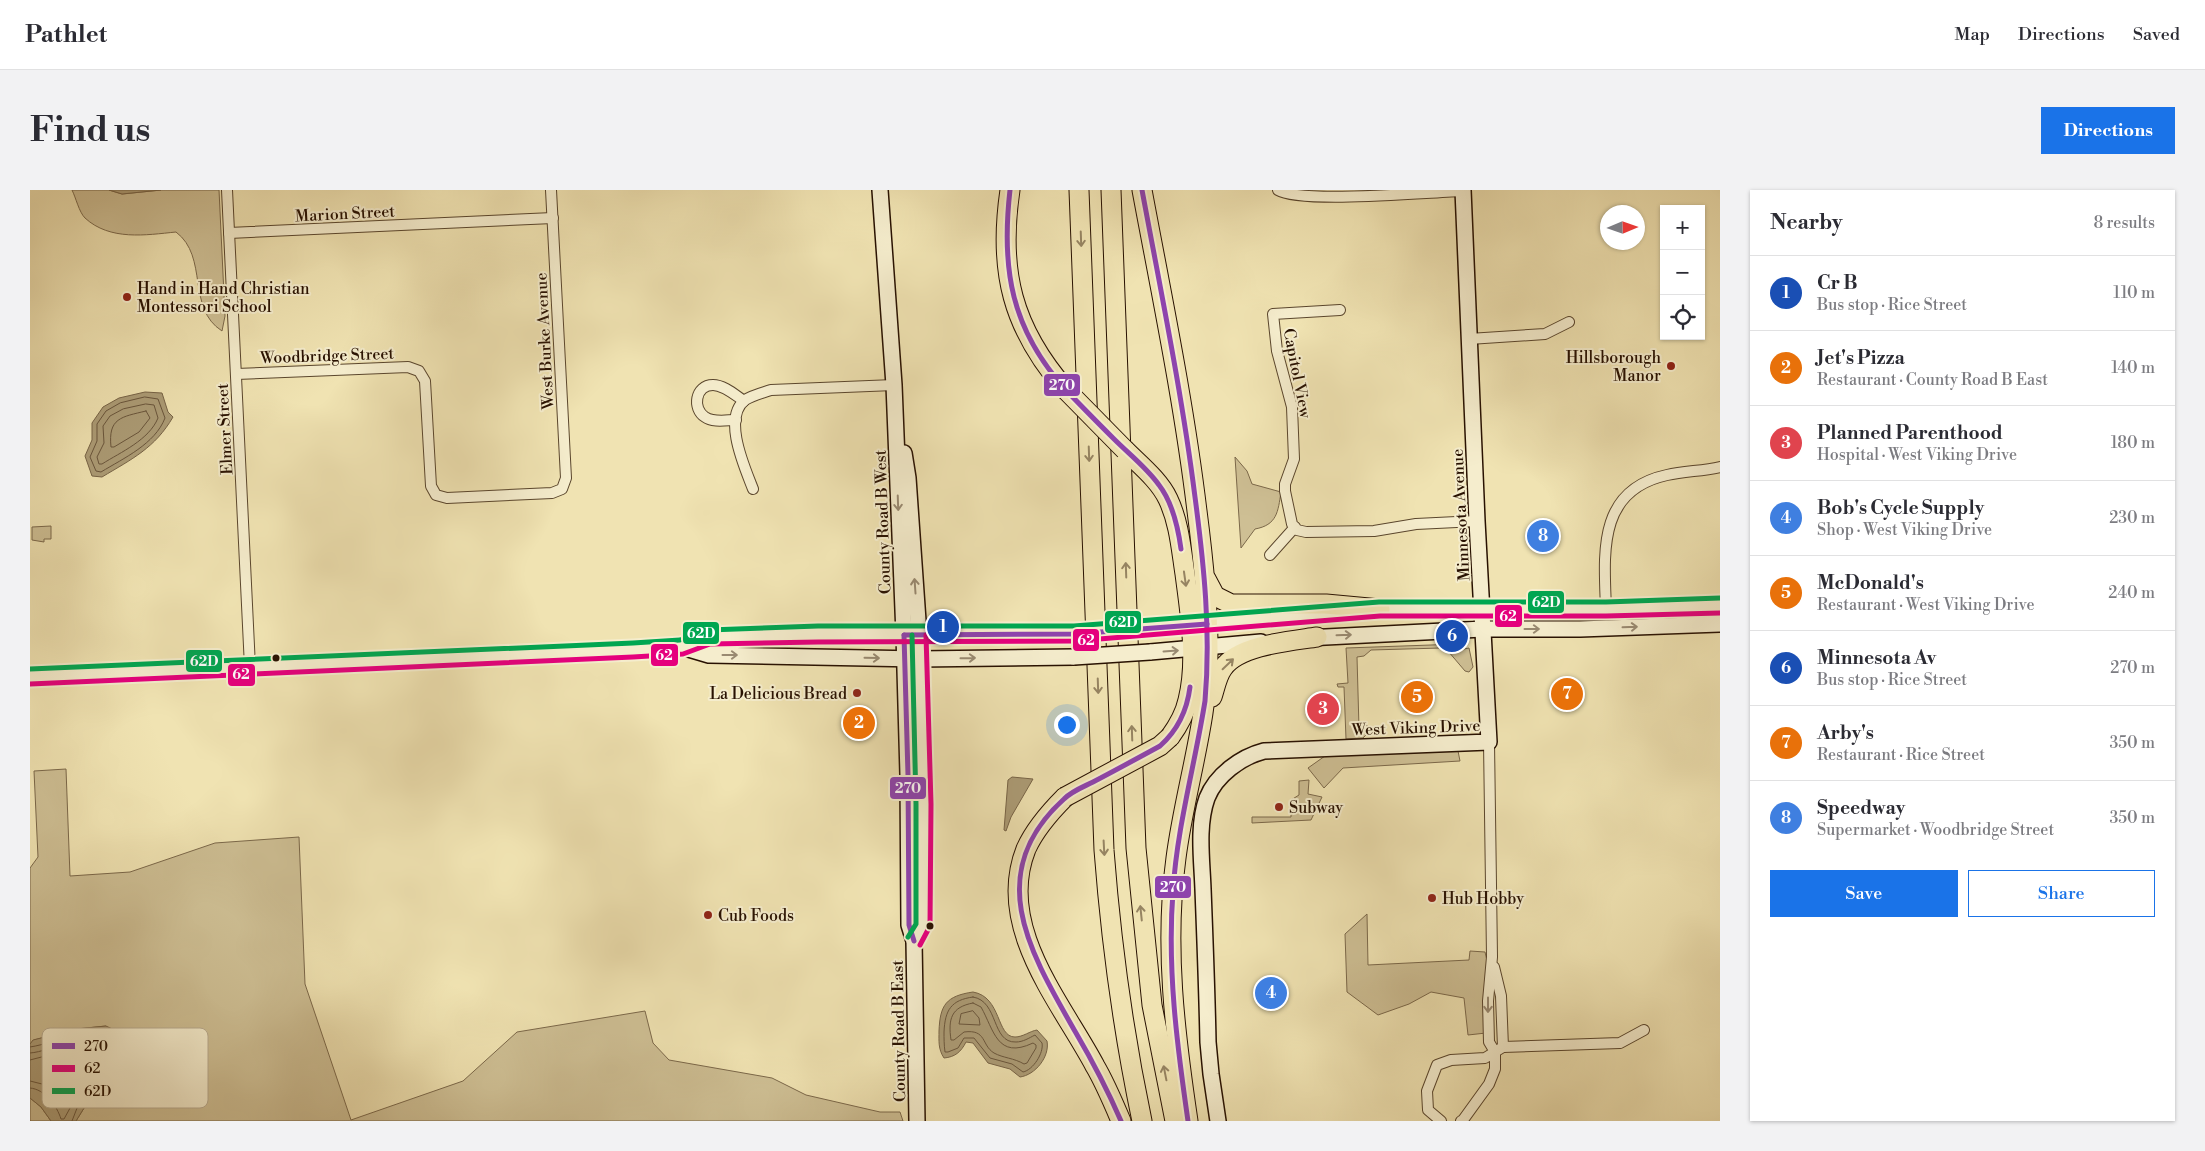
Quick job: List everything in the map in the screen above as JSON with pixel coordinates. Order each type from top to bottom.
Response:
[{"type":"highway","points":[[1010,190],[1006,232],[1013,296],[1028,338],[1053,375],[1066,390],[1159,484],[1168,498],[1179,532],[1199,624]]},
{"type":"highway","points":[[1079,190],[1104,850],[1116,980],[1142,1121]]},
{"type":"highway","points":[[1111,190],[1136,848],[1152,1005],[1174,1121]]},
{"type":"highway","points":[[1142,190],[1188,441],[1205,578],[1199,624],[1200,648],[1207,681],[1195,759],[1176,855],[1171,915],[1171,973],[1174,1011],[1188,1121]]},
{"type":"highway","points":[[1205,578],[1215,596],[1231,604],[1326,604],[1380,609]]},
{"type":"highway","points":[[1195,759],[1222,668],[1239,655],[1267,645],[1317,636]]},
{"type":"highway","points":[[1120,1121],[1095,1065],[1042,974],[1026,938],[1020,916],[1020,872],[1026,850],[1044,820],[1065,797],[1160,746],[1170,737],[1184,714],[1200,648]]},
{"type":"main road","name":"County Road B West","points":[[880,190],[894,385],[908,478],[911,635],[903,659]]},
{"type":"main road","name":"Minnesota Avenue","points":[[1463,191],[1477,521],[1489,742]]},
{"type":"main road","points":[[30,677],[682,647],[709,637],[1074,634],[1380,609],[1606,608],[1720,605]]},
{"type":"main road","points":[[682,647],[709,655],[903,659],[1074,657],[1200,648],[1317,636],[1483,629],[1582,629],[1720,624]]},
{"type":"main road","name":"County Road B East","points":[[911,635],[919,659],[923,794],[923,926],[914,941]]},
{"type":"main road","name":"County Road B East","points":[[903,659],[908,776],[909,925],[914,941],[917,1121]]},
{"type":"main road","name":"West Viking Drive","points":[[1218,1121],[1210,1074],[1208,1042],[1202,832],[1207,797],[1230,768],[1243,759],[1264,751],[1489,742]]},
{"type":"street","name":"Elmer Street","points":[[227,190],[250,667]]},
{"type":"street","name":"West Burke Avenue","points":[[436,495],[457,497],[552,493],[562,489],[566,478],[551,190]]},
{"type":"street","points":[[1278,190],[1284,194],[1316,196],[1463,191]]},
{"type":"street","name":"Marion Street","points":[[229,233],[553,218]]},
{"type":"street","name":"Capitol View","points":[[1295,527],[1291,520],[1285,491],[1285,484],[1294,459],[1292,406],[1277,351],[1273,314],[1340,310]]},
{"type":"street","points":[[1469,339],[1545,334],[1569,322]]},
{"type":"street","name":"Woodbridge Street","points":[[236,374],[408,367],[419,371],[425,381],[431,486],[436,495]]},
{"type":"street","points":[[736,420],[714,421],[706,418],[698,408],[697,400],[699,393],[704,387],[712,385],[722,387],[744,401]]},
{"type":"street","points":[[753,489],[739,453],[736,420],[744,401],[757,394],[771,390],[894,385]]},
{"type":"street","points":[[1606,608],[1605,542],[1611,522],[1621,504],[1630,493],[1653,479],[1667,474],[1720,467]]},
{"type":"street","points":[[1270,555],[1295,527],[1306,532],[1374,531],[1416,524],[1477,521]]},
{"type":"street","name":"Minnesota Avenue","points":[[1489,742],[1492,957],[1488,1001],[1489,1042],[1499,1050]]},
{"type":"street","points":[[1441,1121],[1436,1119],[1428,1110],[1427,1091],[1437,1065],[1451,1060],[1485,1058],[1499,1050],[1620,1043],[1644,1030]]},
{"type":"street","points":[[1461,1121],[1490,1084],[1499,1050]]},
{"type":"shaded area","points":[[72,190],[109,190],[122,194],[161,190],[219,190],[225,316],[222,331],[211,321],[204,309],[192,255],[186,242],[176,232],[129,235],[106,230],[85,218],[79,209]]},
{"type":"shaded area","points":[[1235,457],[1247,471],[1252,484],[1281,492],[1279,506],[1272,521],[1255,529],[1241,548]]},
{"type":"shaded area","points":[[51,526],[51,539],[44,539],[44,542],[32,540],[32,527]]},
{"type":"shaded area","points":[[1459,644],[1464,649],[1469,648],[1473,667],[1469,672],[1465,671],[1448,651],[1441,648],[1371,650],[1364,656],[1357,657],[1359,728],[1367,725],[1367,734],[1363,738],[1346,739],[1344,687],[1338,687],[1337,684],[1348,683],[1346,648]]},
{"type":"shaded area","points":[[1458,751],[1460,761],[1343,768],[1324,788],[1308,768],[1325,756]]},
{"type":"shaded area","points":[[66,769],[70,876],[130,872],[215,843],[299,837],[305,984],[351,1120],[463,1081],[517,1032],[645,1011],[653,1043],[669,1060],[772,1078],[806,1095],[880,1112],[900,1112],[903,1121],[76,1121],[84,1108],[208,1108],[208,1028],[107,1028],[106,1026],[42,1028],[42,1038],[34,1040],[30,1044],[30,868],[38,857],[34,771]]},
{"type":"shaded area","points":[[1309,780],[1308,794],[1322,797],[1311,820],[1252,823],[1252,817],[1291,817],[1291,800],[1299,795],[1299,781]]},
{"type":"shaded area","points":[[1367,914],[1368,965],[1469,960],[1470,951],[1485,952],[1488,965],[1486,1033],[1468,1035],[1464,998],[1431,992],[1409,1004],[1378,1015],[1347,992],[1345,934]]},
{"type":"shaded area","points":[[30,1098],[41,1107],[51,1121],[30,1121]]},
{"type":"water","points":[[109,190],[161,190],[122,194]]},
{"type":"water","points":[[145,392],[162,393],[168,412],[173,417],[159,437],[142,452],[102,477],[92,476],[85,456],[92,440],[92,423],[103,407],[119,398]]},
{"type":"water","points":[[1012,777],[1033,779],[1011,817],[1006,831],[1004,830],[1008,780]]},
{"type":"water","points":[[973,992],[982,995],[989,1001],[1004,1031],[1009,1035],[1018,1037],[1037,1030],[1047,1041],[1044,1059],[1031,1073],[1020,1077],[1010,1069],[988,1063],[973,1043],[966,1042],[957,1053],[944,1058],[939,1042],[943,1008],[946,1003],[956,996]]},
{"type":"water","points":[[106,1026],[110,1028],[87,1028]]},
{"type":"water","points":[[42,1038],[42,1108],[84,1108],[76,1121],[51,1121],[41,1107],[30,1098],[30,1044],[33,1040]]},
{"type":"transit line","name":"270","points":[[1010,190],[1007,246],[1009,272],[1014,297],[1022,321],[1047,367],[1066,390],[1143,467],[1164,492],[1174,516],[1181,549]]},
{"type":"transit line","name":"270","points":[[1142,190],[1171,343],[1190,458],[1206,599],[1207,675],[1205,701],[1178,843],[1171,920],[1174,1006],[1188,1121]]},
{"type":"transit line","name":"62D","points":[[30,669],[633,643],[680,640],[709,630],[818,626],[1074,626],[1379,602],[1606,602],[1720,598]]},
{"type":"transit line","name":"62","points":[[30,684],[633,657],[683,654],[710,644],[1075,641],[1380,616],[1606,616],[1720,613]]},
{"type":"transit line","name":"270","points":[[904,635],[1074,634],[1207,624]]},
{"type":"transit line","name":"270","points":[[904,635],[908,775],[909,925],[914,941]]},
{"type":"transit line","name":"62D","points":[[908,937],[916,924],[916,804],[912,635]]},
{"type":"transit line","name":"62","points":[[920,945],[930,926],[931,804],[926,635]]},
{"type":"transit line","name":"270","points":[[1121,1121],[1094,1066],[1043,974],[1022,914],[1019,885],[1025,856],[1039,827],[1070,794],[1160,746],[1181,720],[1187,704],[1190,687]]},
{"type":"place","name":"Hand in Hand Christian Montessori School","points":[[127,297]]},
{"type":"place","name":"Hillsborough Manor","points":[[1671,366]]},
{"type":"place","name":"Speedway","points":[[1543,536]]},
{"type":"place","name":"Cr B","points":[[943,627]]},
{"type":"place","name":"Minnesota Av","points":[[1452,636]]},
{"type":"place","name":"La Delicious Bread","points":[[857,693]]},
{"type":"place","name":"Arby's","points":[[1567,694]]},
{"type":"place","name":"McDonald's","points":[[1417,697]]},
{"type":"place","name":"Planned Parenthood","points":[[1323,709]]},
{"type":"place","name":"Jet's Pizza","points":[[859,723]]},
{"type":"place","name":"Subway","points":[[1279,807]]},
{"type":"place","name":"Hub Hobby","points":[[1432,898]]},
{"type":"place","name":"Cub Foods","points":[[708,915]]},
{"type":"place","name":"Bob's Cycle Supply","points":[[1271,993]]}]
